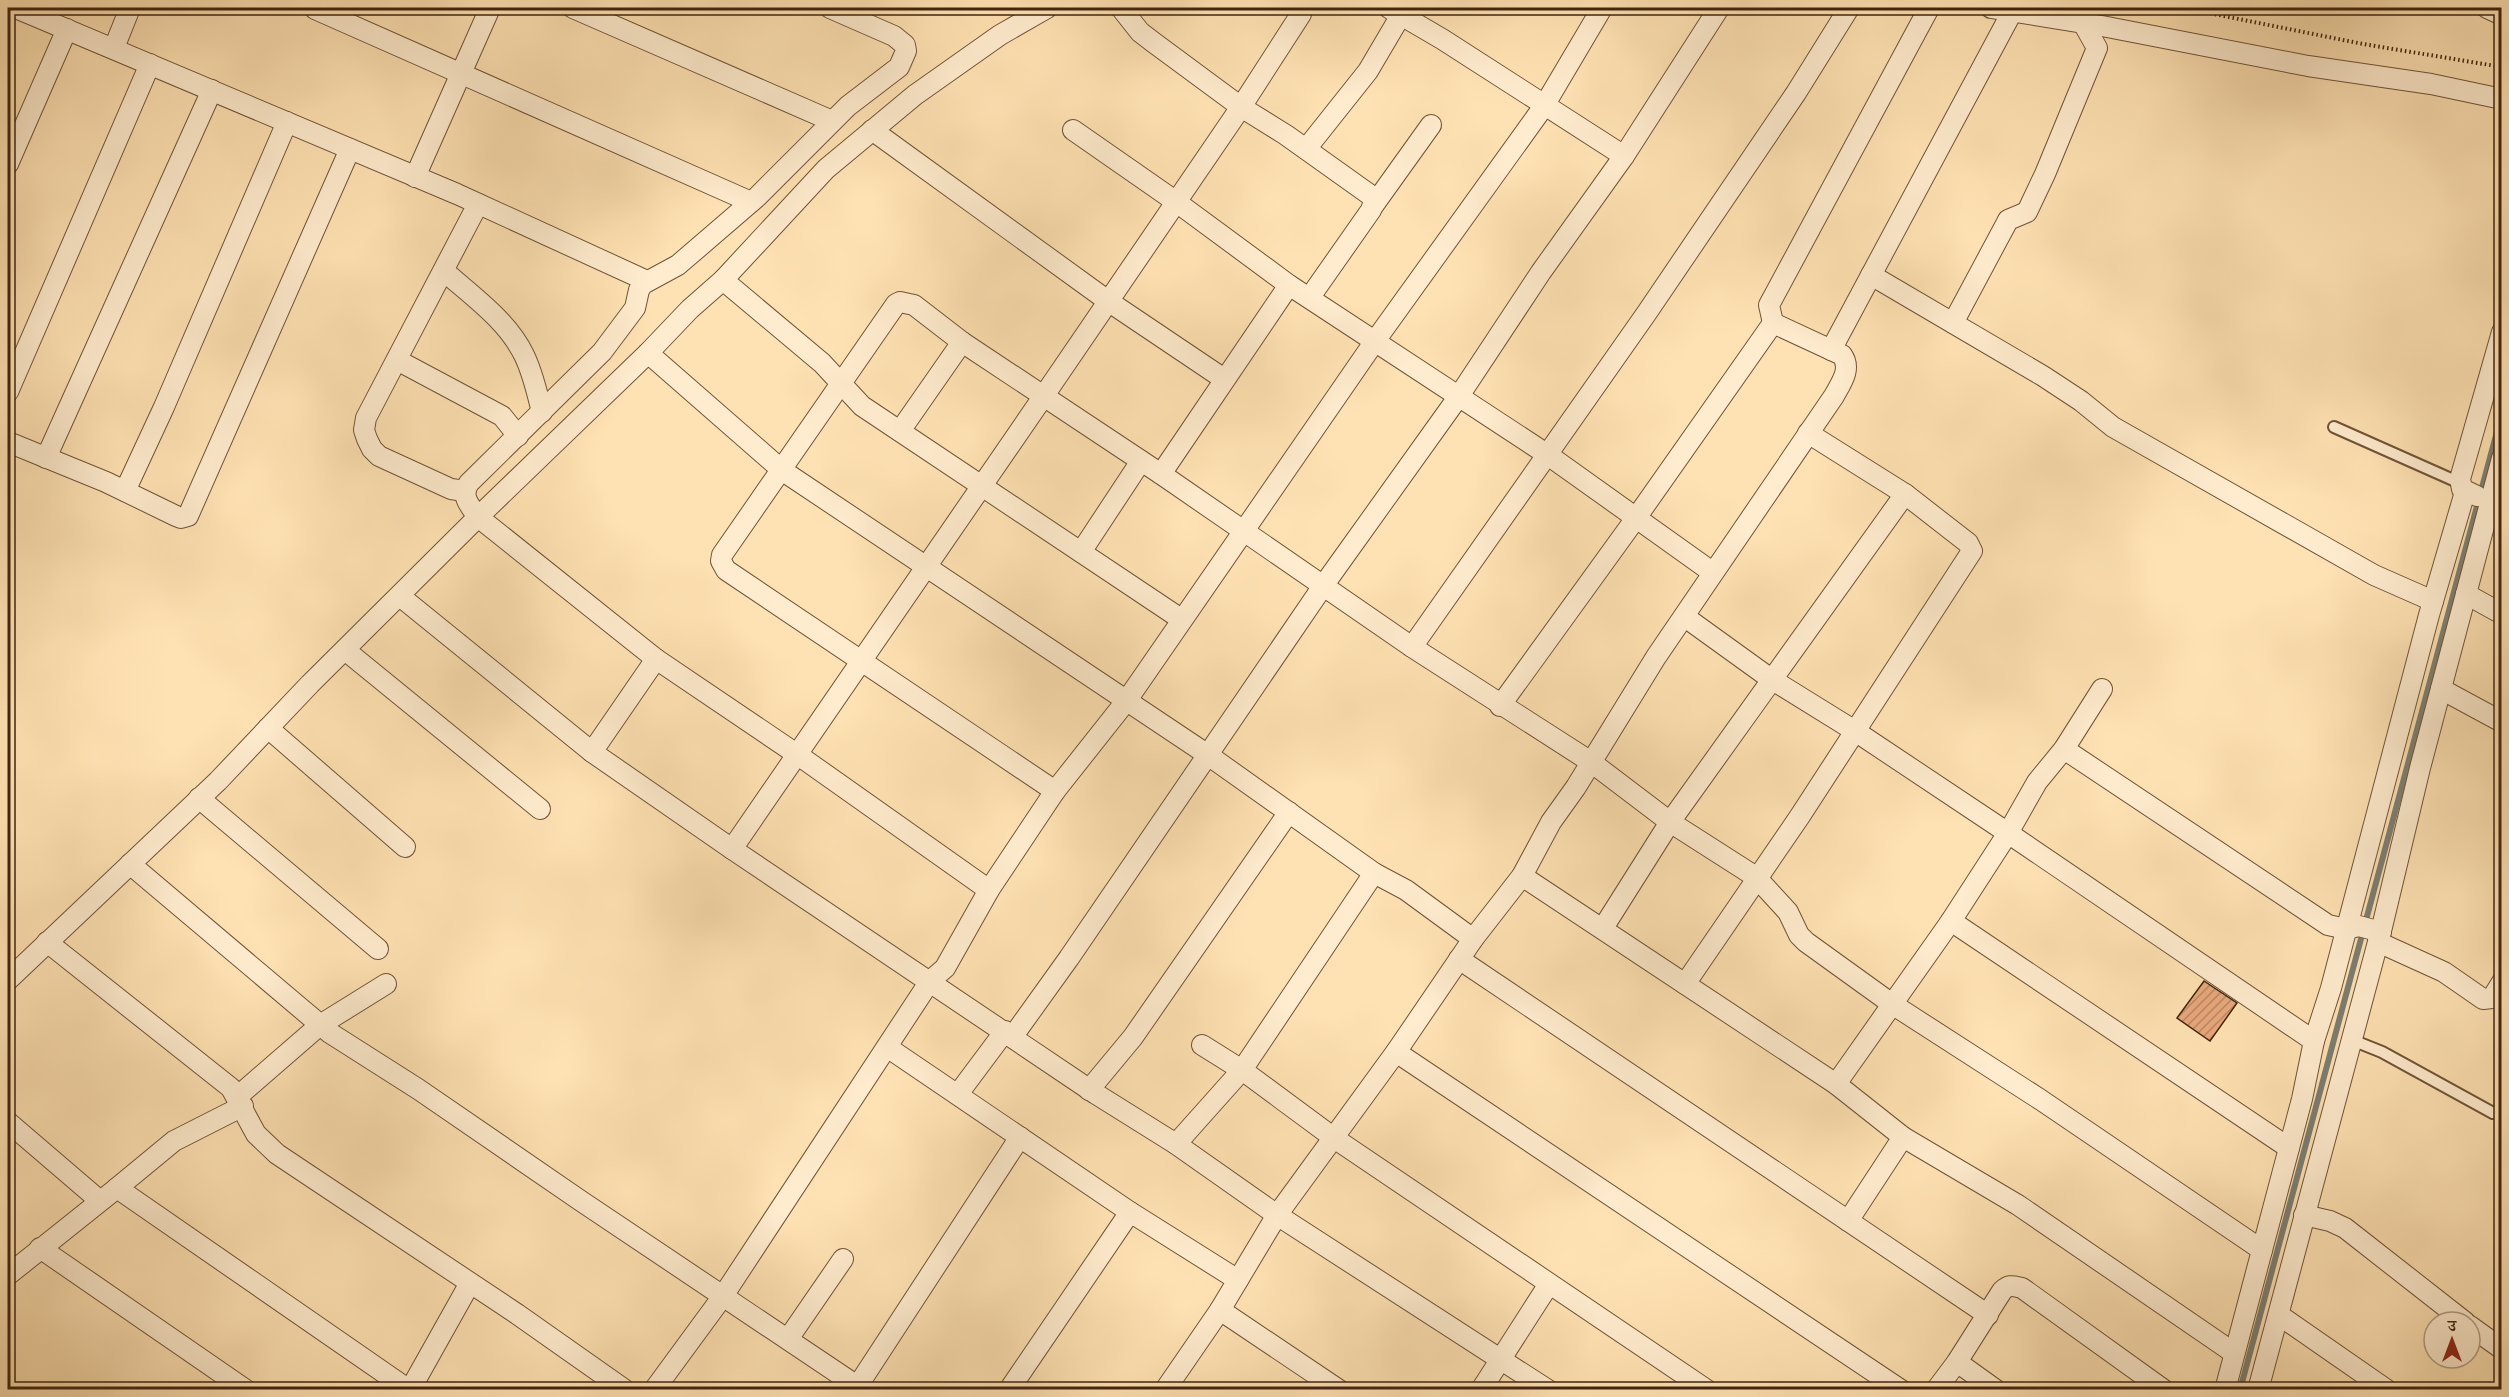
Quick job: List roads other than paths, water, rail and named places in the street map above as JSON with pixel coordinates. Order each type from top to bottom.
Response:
[{"type":"street","points":[[16,8],[59,20],[114,48],[478,204],[646,281]]},
{"type":"street","points":[[114,48],[130,8]]},
{"type":"street","points":[[416,177],[490,8]]},
{"type":"street","points":[[573,8],[831,121]]},
{"type":"street","points":[[830,8],[894,36],[904,45],[906,51],[898,67],[831,121],[751,202],[678,265],[646,281],[640,287],[636,306],[619,332],[469,483],[465,492],[467,502],[478,517],[656,659],[798,755],[989,890]]},
{"type":"street","points":[[8,980],[199,798],[478,517],[648,353],[690,309],[723,280],[825,169],[915,95],[990,42],[1047,8]]},
{"type":"street","points":[[1121,8],[1140,32],[1153,42],[1241,107],[1369,193],[1374,201],[1373,206]]},
{"type":"street","points":[[654,1389],[723,1296],[930,981],[945,968],[989,890],[1055,791],[1127,700],[1375,341],[1544,106],[1602,8]]},
{"type":"street","points":[[958,1094],[1070,958],[1323,586],[1459,396],[1541,272],[1624,156],[1719,8]]},
{"type":"street","points":[[1412,647],[1548,455],[1796,93],[1849,8]]},
{"type":"street","points":[[1165,1389],[1220,1310],[1277,1215],[1396,1052],[1473,939],[1522,876],[1551,822],[1656,657],[1685,617],[1712,572],[1845,375],[1844,358],[1773,323],[1768,305],[1929,8]]},
{"type":"street","points":[[1990,8],[2083,23],[2308,66],[2431,84],[2502,99]]},
{"type":"street","points":[[2487,8],[2502,15]]},
{"type":"street","points":[[315,9],[751,202]]},
{"type":"street","points":[[1306,149],[1368,71],[1395,11],[1624,156]]},
{"type":"street","points":[[1831,350],[2012,12]]},
{"type":"street","points":[[732,849],[864,661],[1241,107],[1301,14]]},
{"type":"street","points":[[10,151],[59,20]]},
{"type":"street","points":[[1953,323],[2008,220],[2027,212],[2045,174],[2097,48],[2083,23]]},
{"type":"street","points":[[8,392],[150,64]]},
{"type":"street","points":[[46,458],[212,90]]},
{"type":"street","points":[[125,491],[287,122]]},
{"type":"street","points":[[1310,297],[1431,125]]},
{"type":"street","points":[[872,130],[1108,301],[1224,379]]},
{"type":"street","points":[[1073,130],[1175,201],[1288,285],[1310,297],[1548,455],[1712,572]]},
{"type":"street","points":[[8,442],[125,491],[181,518],[191,513],[350,149]]},
{"type":"street","points":[[465,492],[451,489],[379,456],[372,449],[364,430],[366,418],[478,204]]},
{"type":"street","points":[[444,271],[502,322],[511,333],[525,356],[542,412]]},
{"type":"street","points":[[1871,275],[2043,376],[2113,427],[2374,575],[2433,601]]},
{"type":"street","points":[[723,280],[822,363],[862,406],[983,485],[1181,620]]},
{"type":"street","points":[[1161,474],[1288,285]]},
{"type":"street","points":[[1055,791],[723,566],[722,555],[783,471],[896,304],[900,302],[914,305],[962,342],[1161,474],[1412,647],[1500,706],[1591,762],[1670,822],[1756,877],[1788,912],[1802,940],[1892,1004],[2041,1100],[2262,1250]]},
{"type":"street","points":[[1500,706],[1773,323]]},
{"type":"street","points":[[2225,1389],[2289,1148],[2314,1041],[2331,988],[2367,932],[2441,689],[2466,594],[2475,493],[2462,468],[2502,332]]},
{"type":"street","points":[[900,431],[962,342]]},
{"type":"street","points":[[648,353],[783,471],[1127,700],[1374,873],[1406,890],[1473,939]]},
{"type":"street","points":[[397,360],[495,412],[507,420],[518,435]]},
{"type":"street","points":[[1685,984],[1756,877],[1800,816],[1972,551],[1968,543],[1905,494],[1808,433]]},
{"type":"street","points":[[2258,1389],[2352,1040],[2367,932],[2433,601],[2475,493],[2502,458]]},
{"type":"street","points":[[1081,552],[1141,461]]},
{"type":"street","points":[[1603,928],[1670,822],[1905,494]]},
{"type":"street","points":[[2466,594],[2502,614]]},
{"type":"street","points":[[400,597],[592,752],[732,849],[1089,1090],[1176,1144],[1277,1215],[1548,1389]]},
{"type":"street","points":[[1685,617],[1771,679],[1855,731],[2314,1041]]},
{"type":"street","points":[[345,650],[540,809]]},
{"type":"street","points":[[592,752],[656,659]]},
{"type":"street","points":[[1836,1084],[1951,921],[2008,833],[2037,782],[2064,749],[2102,689]]},
{"type":"street","points":[[2441,689],[2502,722]]},
{"type":"street","points":[[268,728],[405,847]]},
{"type":"street","points":[[2064,749],[2320,920],[2338,928],[2367,932],[2444,972],[2483,999],[2492,998],[2502,982]]},
{"type":"street","points":[[199,798],[378,949]]},
{"type":"street","points":[[1089,1090],[1133,1037],[1289,812]]},
{"type":"street","points":[[130,864],[320,1025],[858,1388],[1020,1137]]},
{"type":"street","points":[[1176,1144],[1242,1070],[1374,873]]},
{"type":"street","points":[[1522,876],[1836,1084],[1903,1137],[2018,1205],[2234,1353]]},
{"type":"street","points":[[1951,921],[2289,1148]]},
{"type":"street","points":[[47,942],[231,1088],[256,1134],[277,1154],[470,1282],[625,1389]]},
{"type":"street","points":[[1459,959],[1988,1315]]},
{"type":"street","points":[[8,1275],[174,1141],[240,1102],[320,1025],[386,984]]},
{"type":"street","points":[[1202,1045],[1242,1070],[1334,1138],[1707,1389]]},
{"type":"street","points":[[887,1047],[1130,1212],[1238,1280]]},
{"type":"street","points":[[1396,1052],[1901,1389]]},
{"type":"street","points":[[8,1122],[99,1200]]},
{"type":"street","points":[[1848,1221],[1903,1137]]},
{"type":"street","points":[[117,1188],[409,1389],[470,1282]]},
{"type":"street","points":[[1009,1389],[1130,1212]]},
{"type":"street","points":[[2304,1215],[2330,1221],[2345,1228],[2450,1310]]},
{"type":"street","points":[[40,1248],[246,1389]]},
{"type":"street","points":[[788,1340],[843,1259]]},
{"type":"street","points":[[1481,1389],[1503,1359],[1549,1284]]},
{"type":"street","points":[[1936,1389],[1957,1362],[2007,1286],[2022,1288],[2143,1384],[2164,1389]]},
{"type":"street","points":[[1220,1310],[1330,1387]]},
{"type":"street","points":[[2279,1315],[2387,1389]]},
{"type":"street","points":[[2482,1335],[2502,1349]]},
{"type":"street","points":[[1957,1362],[1996,1389]]},
{"type":"lane","points":[[2334,427],[2475,493]]},
{"type":"lane","points":[[2352,1040],[2382,1052],[2493,1113]]},
{"type":"waterway","points":[[2240,1390],[2502,413]]}]
